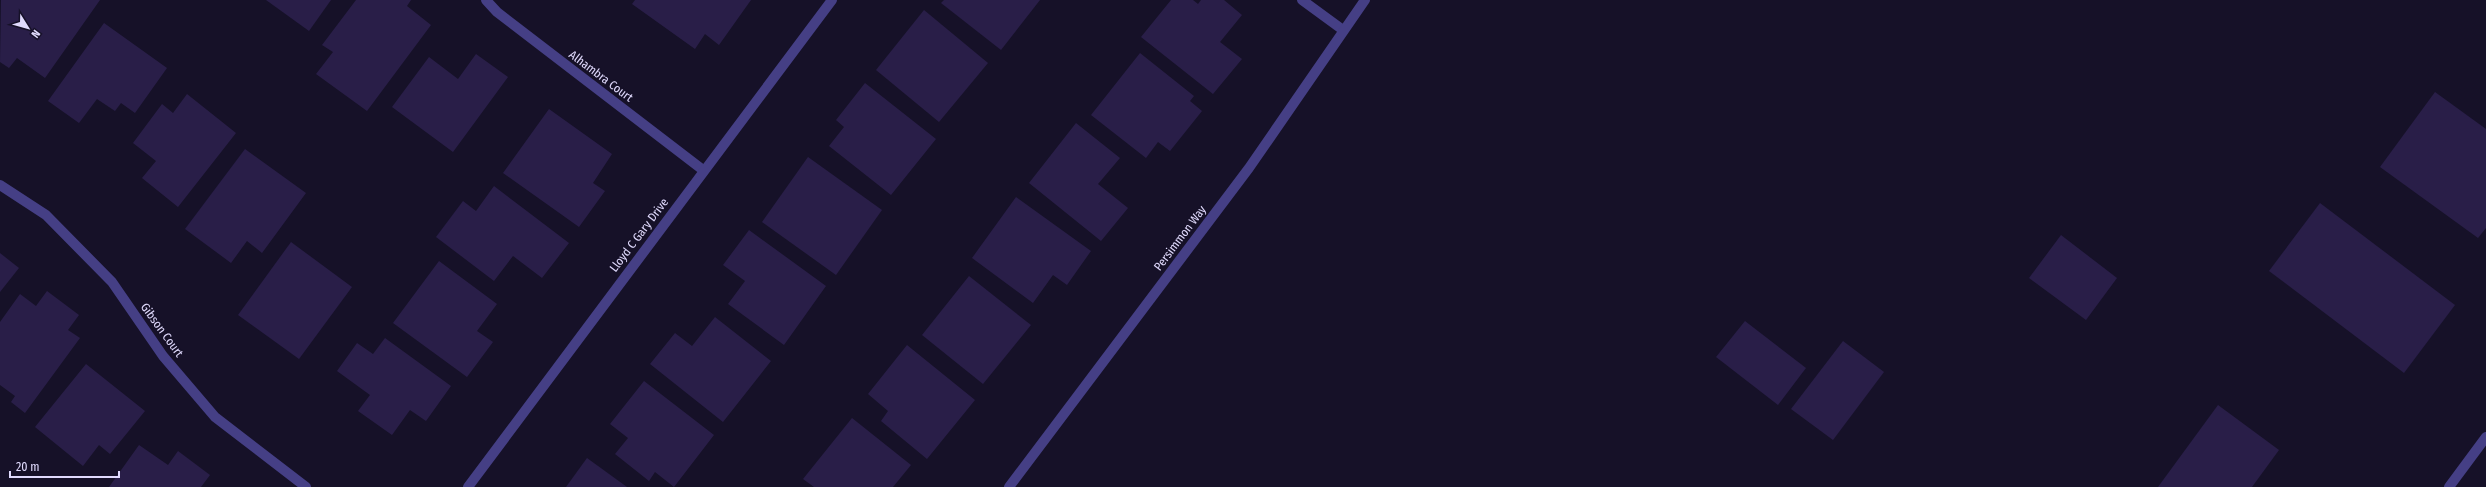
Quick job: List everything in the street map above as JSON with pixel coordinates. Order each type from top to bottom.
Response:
[{"type":"street","name":"Alhambra Court","points":[[486,0],[497,12],[704,170]]},
{"type":"street","name":"Lloyd C Gary Drive","points":[[468,487],[832,0]]},
{"type":"street","points":[[1302,0],[1342,30]]},
{"type":"street","name":"Persimmon Way","points":[[1009,487],[1249,168],[1342,30],[1365,0]]},
{"type":"street","name":"Gibson Court","points":[[0,184],[46,215],[112,282],[163,356],[215,417],[306,487]]},
{"type":"street","points":[[2449,487],[2486,437]]},
{"type":"building","points":[[1,0],[100,0],[45,78],[17,58],[9,68],[0,62]]},
{"type":"building","points":[[266,0],[331,0],[309,31]]},
{"type":"building","points":[[356,0],[411,0],[407,6],[431,25],[367,111],[316,74],[333,52],[322,45]]},
{"type":"building","points":[[635,0],[751,0],[719,45],[705,34],[695,49],[632,4]]},
{"type":"building","points":[[944,0],[1040,0],[1001,50],[941,3]]},
{"type":"building","points":[[1171,0],[1193,0],[1198,4],[1201,0],[1224,0],[1242,15],[1220,42],[1242,59],[1213,94],[1141,37]]},
{"type":"building","points":[[924,10],[988,63],[939,122],[876,70]]},
{"type":"building","points":[[104,23],[167,68],[135,113],[121,103],[115,111],[97,99],[79,123],[48,101]]},
{"type":"building","points":[[1140,53],[1194,96],[1190,101],[1202,111],[1170,151],[1158,142],[1146,158],[1091,115]]},
{"type":"building","points":[[476,54],[508,77],[453,152],[392,107],[429,57],[458,79]]},
{"type":"building","points":[[865,83],[936,139],[891,195],[829,146],[844,127],[836,120]]},
{"type":"building","points":[[2435,92],[2486,129],[2486,228],[2478,238],[2380,167]]},
{"type":"building","points":[[187,94],[236,133],[178,207],[142,178],[156,161],[133,143],[162,104],[173,113]]},
{"type":"building","points":[[549,109],[612,154],[593,183],[605,191],[579,227],[503,173]]},
{"type":"building","points":[[1076,123],[1120,158],[1098,184],[1128,208],[1101,241],[1029,183]]},
{"type":"building","points":[[245,149],[306,193],[262,253],[247,241],[231,263],[185,229]]},
{"type":"building","points":[[808,157],[882,210],[836,275],[762,222]]},
{"type":"building","points":[[494,186],[569,243],[542,278],[513,256],[494,281],[436,237],[463,201],[476,211]]},
{"type":"building","points":[[1016,197],[1091,251],[1067,285],[1053,275],[1033,303],[972,258]]},
{"type":"building","points":[[2320,203],[2455,305],[2404,373],[2269,271]]},
{"type":"building","points":[[749,230],[826,286],[784,345],[728,304],[745,281],[723,265]]},
{"type":"building","points":[[2061,235],[2117,278],[2086,320],[2029,278]]},
{"type":"building","points":[[291,242],[352,287],[299,359],[238,315]]},
{"type":"building","points":[[0,253],[19,268],[0,292]]},
{"type":"building","points":[[439,261],[497,304],[477,331],[493,342],[467,377],[393,323]]},
{"type":"building","points":[[969,276],[1031,325],[983,384],[922,335]]},
{"type":"building","points":[[47,291],[79,315],[68,330],[80,338],[25,413],[11,402],[15,396],[0,385],[0,322],[20,294],[36,306]]},
{"type":"building","points":[[715,317],[771,361],[723,422],[650,364],[675,333],[692,346]]},
{"type":"building","points":[[1745,321],[1806,368],[1778,405],[1716,357]]},
{"type":"building","points":[[385,338],[451,386],[426,421],[410,410],[392,435],[358,411],[370,395],[337,371],[357,343],[373,354]]},
{"type":"building","points":[[1843,341],[1884,372],[1833,440],[1791,409]]},
{"type":"building","points":[[907,345],[975,400],[927,459],[881,421],[888,411],[868,394]]},
{"type":"building","points":[[86,364],[145,411],[110,454],[99,445],[83,466],[35,427]]},
{"type":"building","points":[[644,381],[714,435],[674,487],[655,472],[649,481],[615,454],[628,438],[610,424]]},
{"type":"building","points":[[2218,405],[2279,450],[2252,487],[2158,487]]},
{"type":"building","points":[[852,418],[911,465],[893,487],[814,487],[803,479]]},
{"type":"building","points":[[139,445],[168,465],[178,451],[210,475],[201,487],[109,487]]},
{"type":"building","points":[[587,458],[627,487],[566,487]]}]
